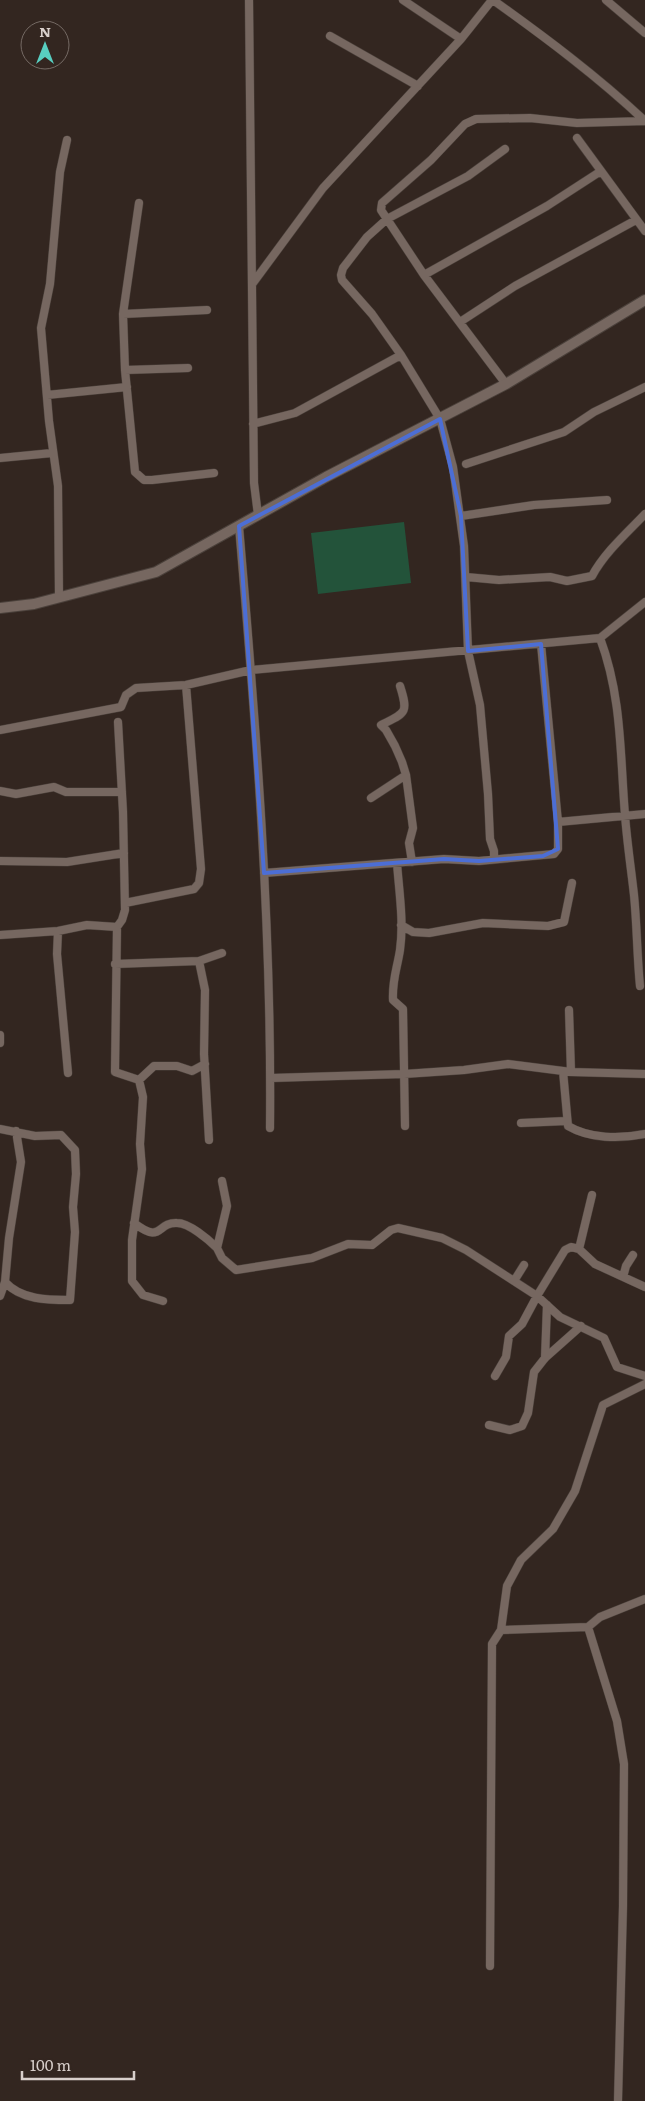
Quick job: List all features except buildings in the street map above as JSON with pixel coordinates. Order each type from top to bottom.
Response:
[{"type":"street","points":[[249,0],[254,483],[258,515]]},
{"type":"street","points":[[403,0],[461,39]]},
{"type":"street","points":[[252,283],[323,188],[461,39],[492,0],[571,57],[645,121]]},
{"type":"street","points":[[606,0],[645,33]]},
{"type":"street","points":[[330,36],[418,86]]},
{"type":"street","points":[[506,384],[424,275],[381,210],[382,202],[431,160],[465,124],[476,118],[530,118],[577,123],[645,121]]},
{"type":"street","points":[[577,138],[645,231]]},
{"type":"street","points":[[59,597],[58,486],[52,453],[42,328],[50,284],[60,172],[68,140]]},
{"type":"street","points":[[494,860],[494,851],[490,839],[480,705],[468,651],[466,577],[461,516],[453,466],[440,418],[401,355],[372,314],[342,280],[341,275],[343,268],[367,237],[387,219],[468,176],[505,149]]},
{"type":"street","points":[[424,275],[547,206],[601,170]]},
{"type":"street","points":[[140,203],[123,314],[125,370],[135,472],[139,477],[152,480],[214,473]]},
{"type":"street","points":[[460,322],[515,286],[636,220]]},
{"type":"street","points":[[0,608],[34,604],[156,572],[326,477],[506,384],[645,300]]},
{"type":"street","points":[[123,314],[207,310]]},
{"type":"street","points":[[253,424],[295,413],[401,355]]},
{"type":"street","points":[[125,370],[188,368]]},
{"type":"street","points":[[47,395],[127,387]]},
{"type":"street","points":[[466,464],[564,432],[594,412],[645,387]]},
{"type":"street","points":[[0,458],[52,453]]},
{"type":"street","points":[[461,516],[534,506],[607,500]]},
{"type":"street","points":[[466,577],[499,580],[550,577],[567,581],[592,576],[597,567],[645,514]]},
{"type":"street","points":[[239,526],[251,670],[264,873],[270,1128]]},
{"type":"street","points":[[0,730],[121,707],[126,695],[136,688],[186,685],[251,670],[600,638],[643,607]]},
{"type":"street","points":[[600,638],[617,696],[622,747],[625,816],[634,897],[640,986]]},
{"type":"street","points":[[264,873],[444,859],[479,861],[554,854],[558,849],[558,822],[541,644]]},
{"type":"street","points":[[125,903],[194,889],[199,883],[201,869],[186,685]]},
{"type":"street","points":[[400,686],[405,701],[404,710],[398,718],[381,725],[395,746],[406,775],[413,828],[409,843],[412,862]]},
{"type":"street","points":[[118,722],[125,903],[122,920],[116,927],[115,1072],[139,1080]]},
{"type":"street","points":[[371,798],[406,775]]},
{"type":"street","points":[[0,791],[16,794],[54,787],[66,792],[122,792]]},
{"type":"street","points":[[558,822],[645,814]]},
{"type":"street","points":[[0,861],[67,862],[124,853]]},
{"type":"street","points":[[397,863],[401,925],[400,950],[392,982],[393,1000],[402,1009],[405,1126]]},
{"type":"street","points":[[401,925],[413,932],[429,933],[458,926],[483,923],[548,926],[564,922],[572,883]]},
{"type":"street","points":[[0,935],[58,931],[87,925],[116,927]]},
{"type":"street","points":[[58,931],[57,954],[68,1073]]},
{"type":"street","points":[[115,964],[199,961],[222,954]]},
{"type":"street","points":[[199,961],[205,990],[205,1064],[209,1140]]},
{"type":"street","points":[[569,1010],[566,1121],[568,1126],[580,1133],[630,1137],[645,1134]]},
{"type":"street","points":[[0,1035],[0,1043]]},
{"type":"street","points":[[139,1080],[154,1066],[177,1066],[192,1071],[205,1064]]},
{"type":"street","points":[[270,1078],[404,1074],[464,1070],[508,1064],[567,1071],[645,1074]]},
{"type":"street","points":[[139,1080],[143,1097],[140,1144],[142,1169],[132,1240],[132,1281],[144,1295],[163,1301]]},
{"type":"street","points":[[521,1123],[566,1121]]},
{"type":"street","points":[[0,1129],[35,1136],[62,1135],[75,1150],[76,1185],[73,1206],[75,1232],[70,1300],[48,1300],[30,1297],[11,1289],[5,1282]]},
{"type":"street","points":[[0,1296],[5,1282],[9,1238],[21,1162],[16,1131]]},
{"type":"street","points":[[217,1248],[227,1206],[222,1181]]},
{"type":"street","points":[[579,1249],[592,1195]]},
{"type":"street","points":[[134,1223],[146,1232],[153,1234],[175,1222],[191,1226],[217,1248],[222,1258],[236,1270],[312,1258],[348,1244],[372,1245],[390,1230],[398,1228],[442,1238],[466,1250],[537,1296],[560,1317],[604,1338],[617,1368],[645,1376]]},
{"type":"street","points":[[495,1376],[506,1357],[509,1336],[522,1324],[565,1250],[571,1247],[579,1249],[595,1264],[645,1286]]},
{"type":"street","points":[[623,1277],[626,1266],[633,1255]]},
{"type":"street","points":[[514,1281],[524,1265]]},
{"type":"street","points":[[545,1358],[547,1305]]},
{"type":"street","points":[[489,1425],[510,1430],[522,1426],[528,1412],[534,1372],[545,1358],[581,1326]]},
{"type":"street","points":[[490,1966],[492,1644],[501,1630],[507,1586],[521,1560],[553,1529],[575,1490],[603,1406],[645,1384]]},
{"type":"street","points":[[501,1630],[588,1626],[600,1618],[645,1599]]},
{"type":"street","points":[[588,1626],[617,1721],[624,1764],[623,1906],[618,2101]]},
{"type":"highlighted area","points":[[440,419],[461,516],[468,651],[541,644],[558,849],[543,856],[479,861],[444,859],[264,873],[239,526]]},
{"type":"green space","points":[[404,522],[411,583],[318,594],[311,533]]}]
